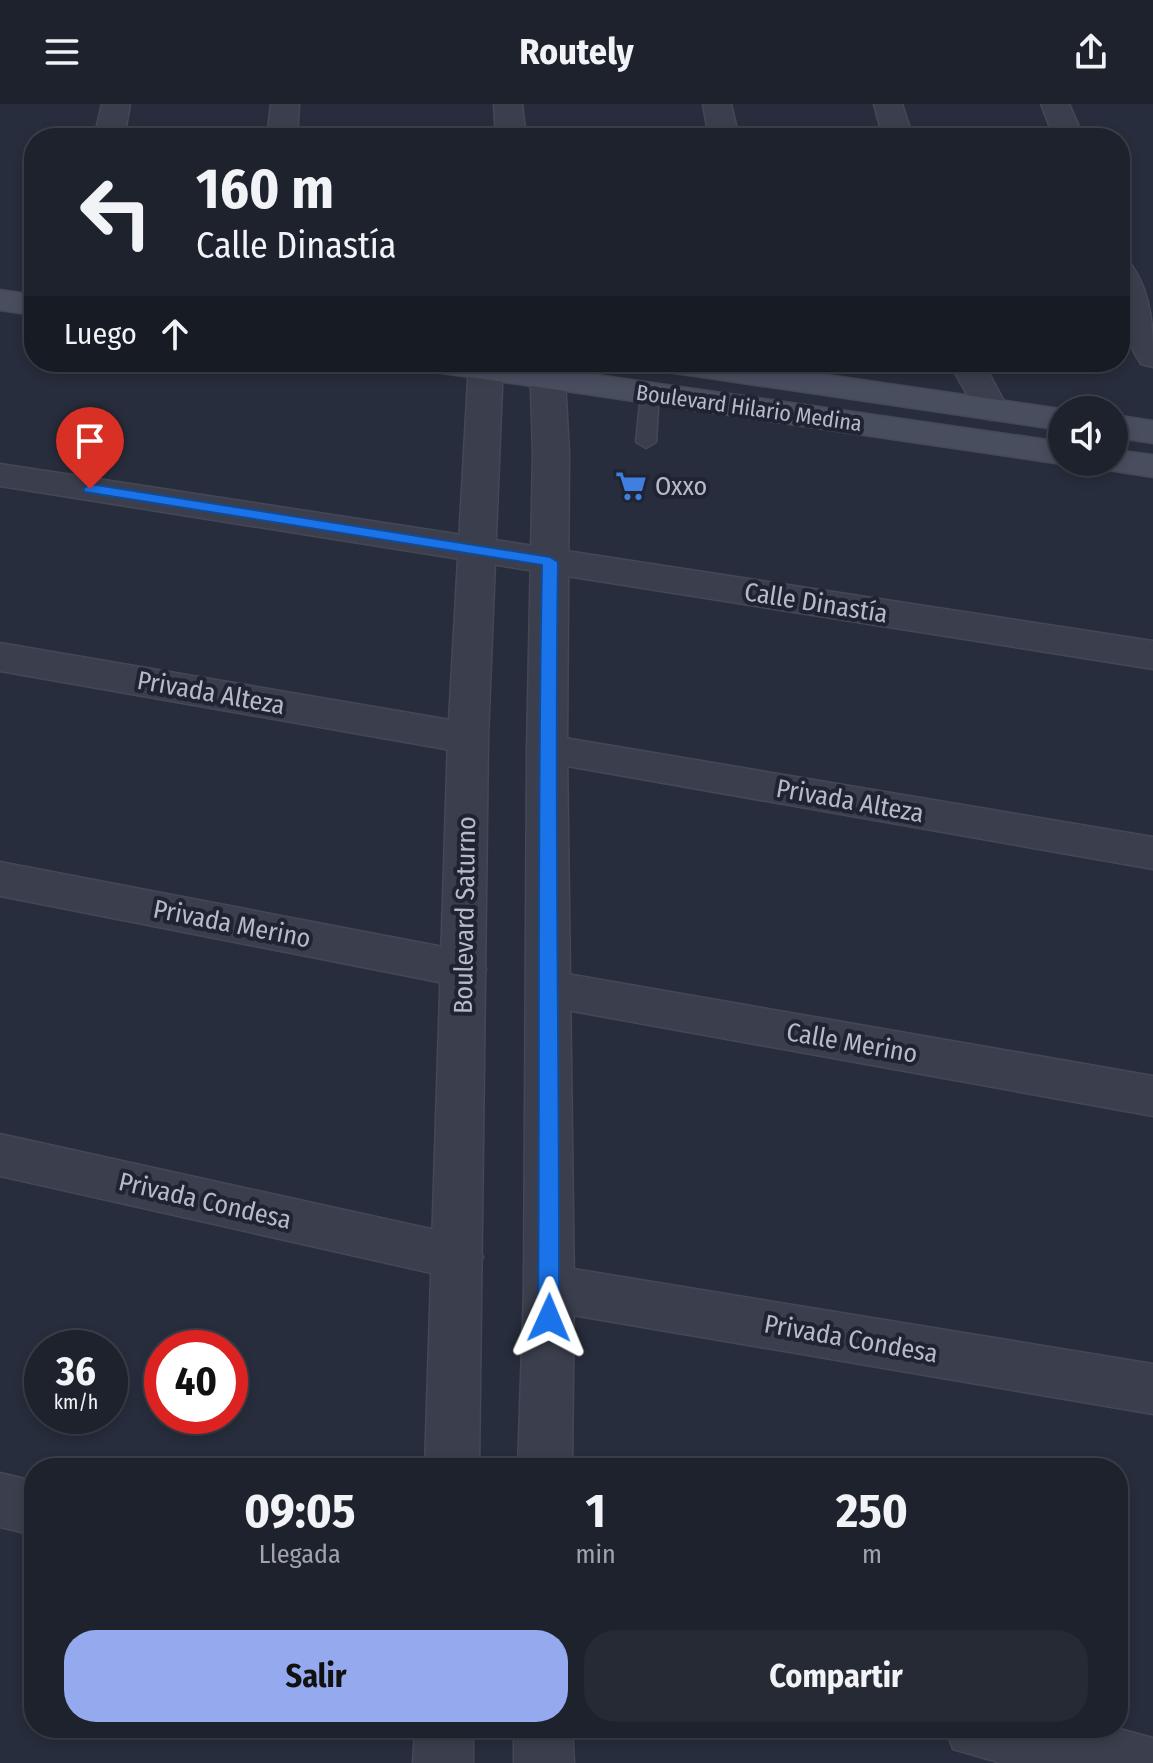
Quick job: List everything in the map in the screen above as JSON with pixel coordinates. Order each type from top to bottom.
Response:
[{"type":"main road","points":[[0,272],[24,275]]},
{"type":"main road","points":[[0,300],[24,304]]},
{"type":"main road","name":"Boulevard Hilario Medina","points":[[556,372],[650,394],[1048,451]]},
{"type":"main road","name":"Boulevard Hilario Medina","points":[[783,372],[1048,417]]},
{"type":"main road","points":[[1128,428],[1153,432]]},
{"type":"main road","points":[[1128,463],[1153,466]]},
{"type":"street","points":[[111,128],[116,104]]},
{"type":"street","points":[[283,128],[285,104]]},
{"type":"street","points":[[508,104],[510,128]]},
{"type":"street","points":[[717,104],[722,128]]},
{"type":"street","points":[[888,104],[895,128]]},
{"type":"street","points":[[1055,104],[1065,128]]},
{"type":"street","points":[[1130,297],[1153,357]]},
{"type":"street","name":"Boulevard Saturno","points":[[452,1458],[468,738],[480,548],[485,372]]},
{"type":"street","points":[[545,1458],[550,989],[547,372]]},
{"type":"street","points":[[971,372],[991,409]]},
{"type":"street","name":"Calle Dinastía","points":[[0,475],[1153,655]]},
{"type":"street","name":"Privada Alteza","points":[[0,657],[468,738]]},
{"type":"street","name":"Privada Alteza","points":[[547,750],[1153,853]]},
{"type":"street","name":"Privada Merino","points":[[0,879],[464,969]]},
{"type":"street","name":"Calle Merino","points":[[550,989],[1153,1096]]},
{"type":"street","name":"Privada Condesa","points":[[0,1155],[458,1257]]},
{"type":"street","name":"Privada Condesa","points":[[549,1288],[1153,1389]]},
{"type":"street","points":[[0,1500],[24,1506]]},
{"type":"street","points":[[443,1763],[444,1738]]},
{"type":"street","points":[[543,1738],[544,1763]]},
{"type":"street","points":[[1022,1738],[1142,1763]]},
{"type":"lane","points":[[646,442],[650,394]]},
{"type":"place","name":"Oxxo","points":[[631,486]]},
{"type":"route","points":[[90,489],[480,548],[550,562],[547,750],[549,1318]]}]
